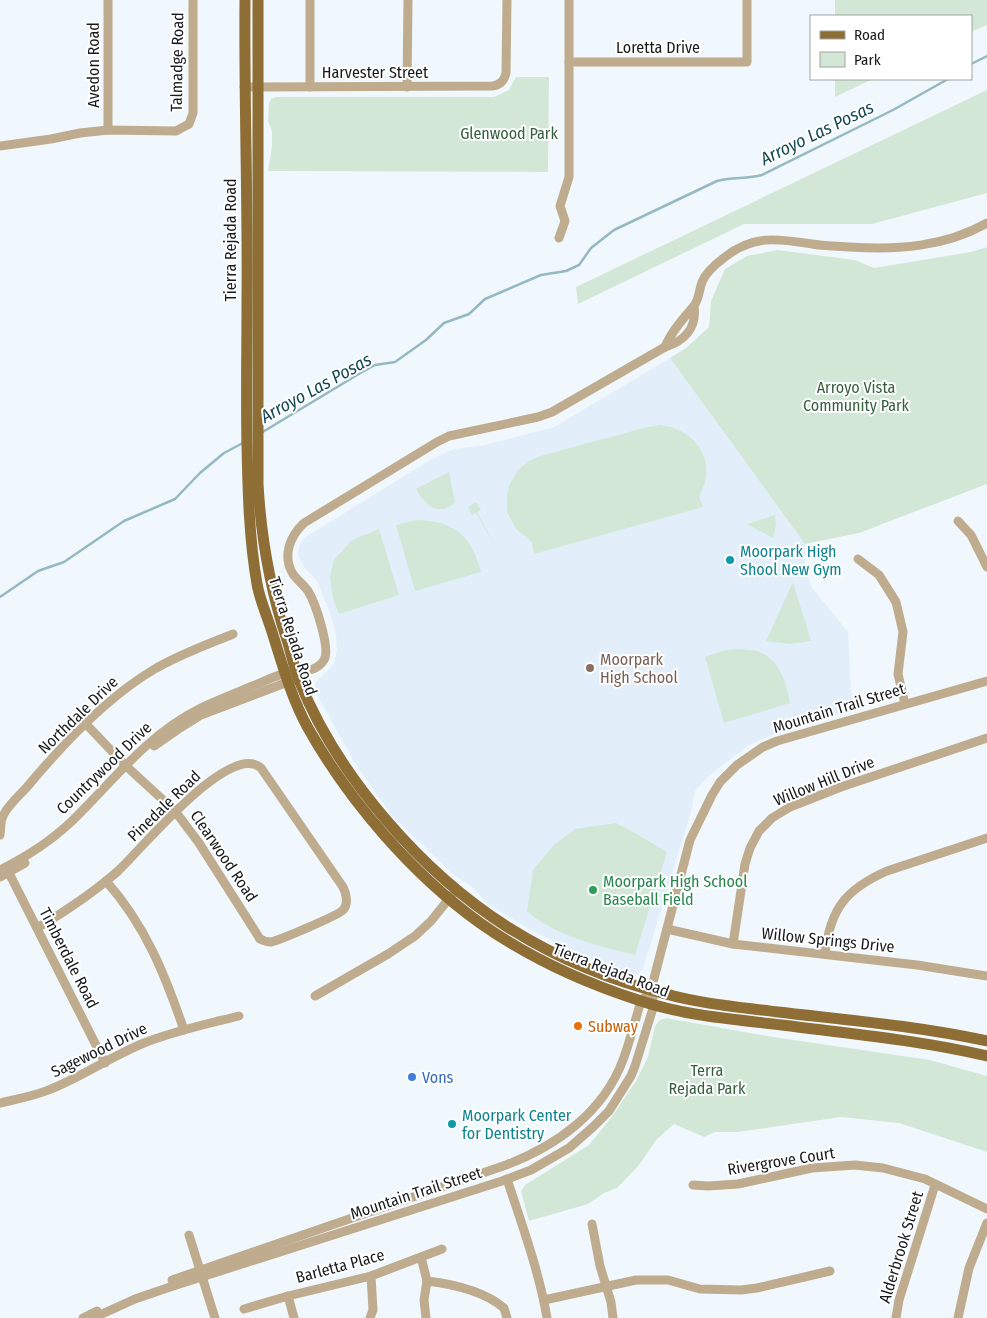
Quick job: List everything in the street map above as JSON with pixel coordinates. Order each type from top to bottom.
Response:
[{"type":"main road","name":"Tierra Rejada Road","points":[[244,0],[248,238],[248,504],[255,521],[270,584],[300,674],[320,723],[349,772],[397,832],[484,925],[549,964],[572,975],[641,1001],[671,1010],[719,1018],[924,1043],[987,1056]]},
{"type":"main road","name":"Tierra Rejada Road","points":[[258,0],[258,398],[255,521],[257,584],[286,678],[307,726],[353,795],[414,865],[453,893],[508,927],[552,951],[617,979],[707,1004],[913,1028],[987,1041]]},
{"type":"street","name":"Avedon Road","points":[[108,0],[108,130]]},
{"type":"street","name":"Talmadge Road","points":[[108,130],[176,131],[189,124],[193,113],[193,0]]},
{"type":"street","points":[[310,0],[310,87]]},
{"type":"street","points":[[407,87],[408,0]]},
{"type":"street","name":"Harvester Street","points":[[244,87],[493,86],[500,84],[504,80],[506,73],[507,0]]},
{"type":"street","points":[[559,238],[565,221],[560,206],[569,178],[569,0]]},
{"type":"street","name":"Loretta Drive","points":[[570,62],[747,62],[747,0]]},
{"type":"street","points":[[0,146],[108,130]]},
{"type":"street","points":[[300,674],[315,668],[324,661],[327,654],[309,592],[293,574],[290,564],[288,552],[290,542],[296,530],[304,523],[449,436],[538,417],[552,412],[665,347],[677,343],[694,323],[694,307],[703,280],[713,267],[738,248],[769,239],[786,239],[814,244],[851,247],[903,247],[951,239],[987,223]]},
{"type":"street","points":[[958,521],[971,535],[987,567]]},
{"type":"street","points":[[858,559],[879,575],[896,602],[903,632],[898,674],[905,704]]},
{"type":"street","name":"Northdale Drive","points":[[0,835],[2,818],[9,808],[86,724],[122,691],[153,670],[188,652],[233,634]]},
{"type":"street","name":"Countrywood Drive","points":[[4,872],[50,846],[76,825],[127,766],[158,734],[185,716],[207,705],[300,674]]},
{"type":"street","name":"Mountain Trail Street","points":[[93,1318],[135,1298],[201,1273],[507,1179],[544,1163],[569,1148],[609,1111],[631,1076],[654,1005],[651,990],[690,840],[712,794],[720,782],[748,756],[777,741],[987,681]]},
{"type":"street","name":"Clearwood Road","points":[[86,724],[175,811],[199,843],[262,941],[274,941],[342,911],[346,901]]},
{"type":"street","name":"Willow Hill Drive","points":[[733,944],[745,864],[750,848],[759,831],[772,818],[790,807],[841,787],[987,738]]},
{"type":"street","name":"Pinedale Road","points":[[37,928],[84,899],[144,845],[175,811],[201,788],[219,775],[243,763],[258,765],[343,887],[346,901]]},
{"type":"street","points":[[825,954],[833,918],[842,900],[851,891],[873,877],[887,871],[987,838]]},
{"type":"street","name":"Timberdale Road","points":[[4,872],[37,928],[105,1062]]},
{"type":"street","points":[[106,881],[129,910],[154,952],[166,978],[184,1030]]},
{"type":"street","points":[[315,996],[416,936],[431,921],[453,893]]},
{"type":"street","name":"Willow Springs Drive","points":[[667,930],[733,944],[917,964],[987,975]]},
{"type":"street","name":"Mountain Trail Street","points":[[83,1318],[117,1302],[536,1153],[551,1144],[590,1112],[606,1092],[623,1060],[641,1001],[651,990]]},
{"type":"street","name":"Sagewood Drive","points":[[0,1103],[51,1089],[144,1043],[184,1030],[239,1016]]},
{"type":"street","name":"Rivergrove Court","points":[[692,1185],[738,1184],[812,1168],[855,1165],[890,1169],[925,1179],[987,1208]]},
{"type":"street","points":[[507,1179],[544,1300],[547,1318]]},
{"type":"street","name":"Alderbrook Street","points":[[896,1318],[899,1300],[935,1185]]},
{"type":"street","points":[[958,1318],[969,1268],[987,1223]]},
{"type":"street","points":[[592,1224],[614,1318]]},
{"type":"street","points":[[189,1234],[215,1318]]},
{"type":"street","name":"Barletta Place","points":[[244,1309],[370,1276],[442,1248]]},
{"type":"street","points":[[421,1257],[427,1281],[424,1300],[426,1318]]},
{"type":"street","points":[[544,1300],[636,1280],[668,1280],[709,1290],[746,1290],[830,1271]]},
{"type":"street","points":[[370,1276],[373,1310],[370,1318]]},
{"type":"street","points":[[427,1281],[441,1283],[485,1297],[504,1308],[507,1318]]},
{"type":"street","points":[[288,1296],[294,1318]]},
{"type":"shaded area","name":"Moorpark High School","points":[[670,358],[805,544],[805,568],[812,588],[848,632],[851,690],[856,709],[770,736],[749,745],[710,775],[695,791],[691,812],[644,966],[640,973],[627,975],[588,959],[529,929],[486,903],[475,889],[454,875],[392,816],[354,762],[316,693],[315,683],[334,664],[337,651],[336,634],[317,581],[304,567],[298,556],[299,546],[304,538],[430,460],[454,449],[485,445],[554,427]]},
{"type":"green space","points":[[835,0],[987,0],[987,25],[972,32],[972,15],[835,15]]},
{"type":"green space","name":"Glenwood Park","points":[[516,77],[549,77],[548,172],[268,171],[272,147],[272,131],[268,121],[269,104],[271,99],[276,97],[494,97],[509,90]]},
{"type":"green space","points":[[835,80],[871,80],[835,97]]},
{"type":"green space","points":[[987,90],[987,193],[872,224],[744,224],[578,304],[576,287]]},
{"type":"green space","name":"Arroyo Vista Community Park","points":[[987,247],[987,484],[859,533],[805,544],[670,358],[686,348],[709,327],[711,301],[725,269],[747,256],[778,250],[855,260],[874,268],[971,252]]},
{"type":"green space","points":[[660,425],[684,433],[700,449],[705,460],[706,471],[705,483],[699,496],[703,507],[534,554],[532,542],[516,529],[507,512],[509,486],[518,470],[527,462],[540,456]]},
{"type":"green space","points":[[449,472],[455,502],[449,507],[438,509],[428,504],[416,489]]},
{"type":"green space","points":[[476,502],[481,510],[477,512],[498,551],[476,513],[472,515],[468,507]]},
{"type":"green space","points":[[775,515],[776,525],[773,538],[747,524]]},
{"type":"green space","points":[[416,520],[441,523],[459,532],[472,548],[481,572],[415,591],[396,525]]},
{"type":"green space","points":[[379,529],[399,595],[339,614],[333,599],[330,577],[334,560],[352,540]]},
{"type":"green space","points":[[793,582],[811,641],[790,644],[766,641]]},
{"type":"green space","points":[[725,650],[757,651],[765,655],[776,665],[784,679],[790,703],[724,723],[705,657]]},
{"type":"green space","name":"Moorpark High School Baseball Field","points":[[616,823],[667,852],[635,955],[592,944],[564,934],[538,920],[527,911],[533,870],[554,845],[575,829]]},
{"type":"green space","name":"Terra Rejada Park","points":[[666,1018],[773,1037],[930,1060],[987,1076],[987,1152],[899,1123],[841,1117],[738,1132],[715,1132],[704,1137],[674,1124],[657,1139],[639,1165],[617,1188],[604,1193],[588,1204],[529,1221],[521,1191],[525,1185],[589,1145],[611,1118],[636,1081],[648,1057],[655,1026],[660,1020]]},
{"type":"waterway","name":"Arroyo Las Posas","points":[[972,64],[987,56]]},
{"type":"waterway","name":"Arroyo Las Posas","points":[[261,433],[375,365],[395,362],[426,340],[444,323],[469,314],[485,299],[541,275],[566,271],[579,265],[591,248],[614,230],[717,181],[762,175],[893,110],[946,80]]},
{"type":"waterway","name":"Arroyo Las Posas","points":[[0,597],[38,571],[64,562],[124,521],[175,499],[200,473],[224,453],[243,443]]},
{"type":"place","name":"Moorpark High Shool New Gym","points":[[730,560]]},
{"type":"place","name":"Moorpark High School","points":[[590,668]]},
{"type":"place","name":"Moorpark High School Baseball Field","points":[[593,890]]},
{"type":"place","name":"Subway","points":[[578,1026]]},
{"type":"place","name":"Vons","points":[[412,1077]]},
{"type":"place","name":"Moorpark Center for Dentistry","points":[[452,1124]]}]
